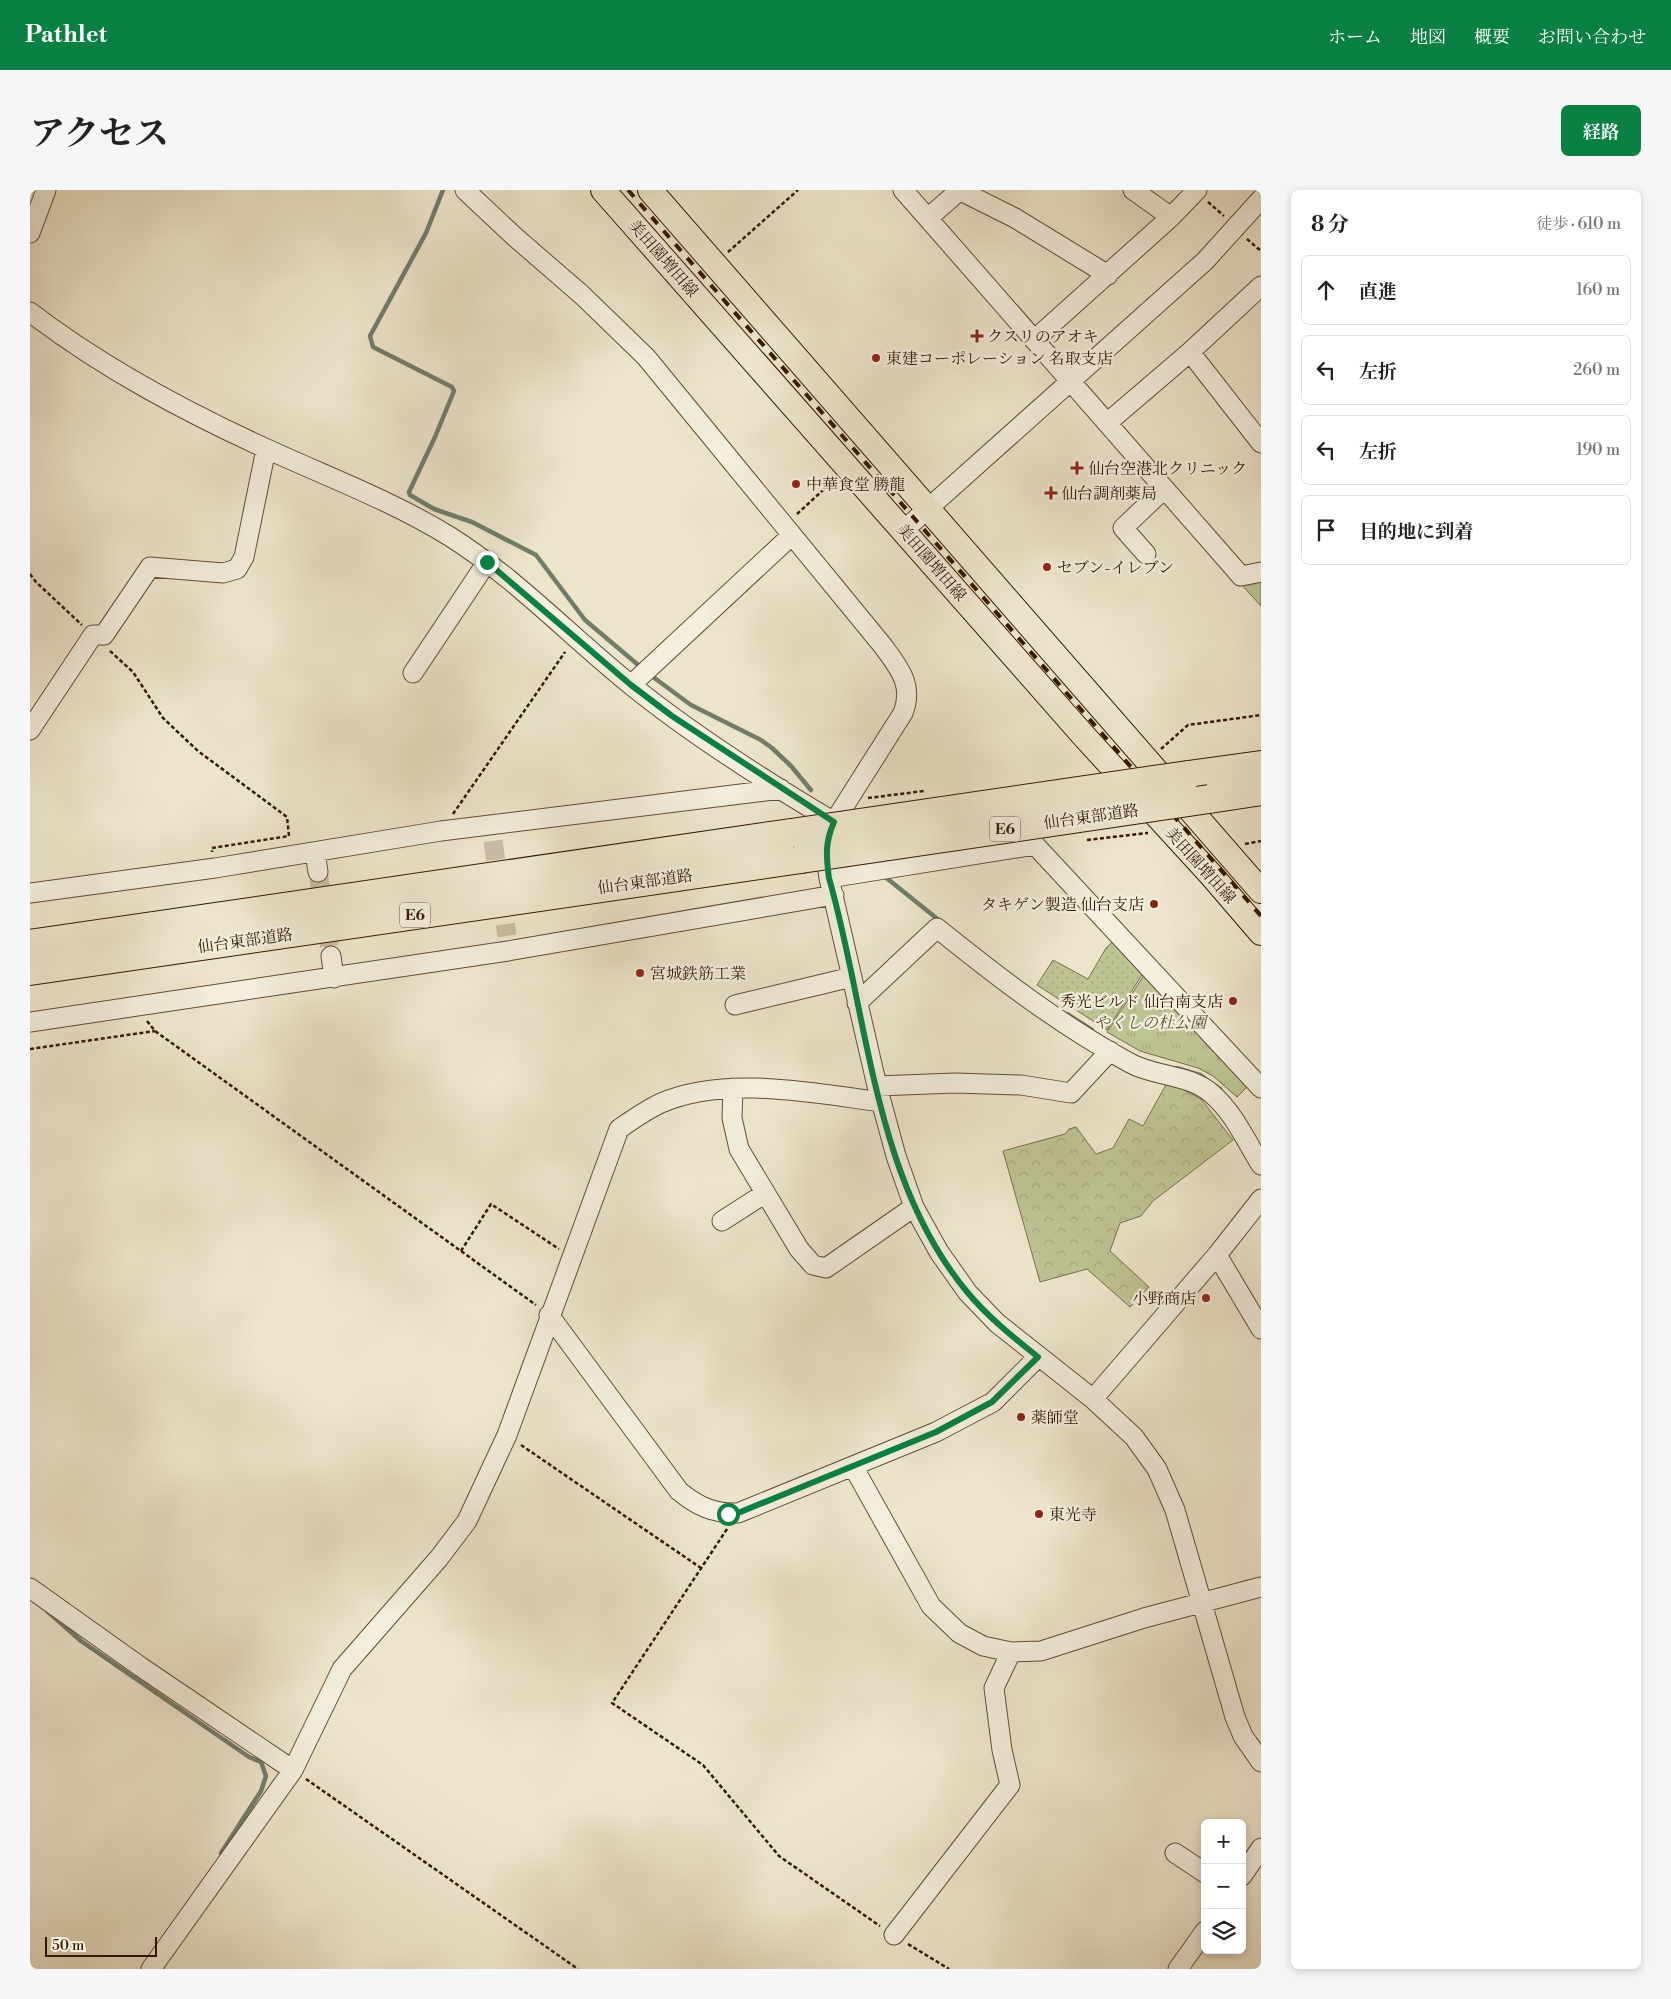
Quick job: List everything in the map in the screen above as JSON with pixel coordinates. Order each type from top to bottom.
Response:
[{"type":"highway","name":"仙台東部道路","points":[[30,944],[1261,765]]},
{"type":"highway","name":"仙台東部道路","points":[[30,971],[1261,791]]},
{"type":"main road","name":"美田園増田線","points":[[603,190],[1083,735],[1212,876],[1261,934]]},
{"type":"main road","name":"美田園増田線","points":[[650,190],[1261,891]]},
{"type":"street","points":[[30,233],[46,190]]},
{"type":"street","points":[[466,190],[515,237],[582,295],[646,357],[883,646],[898,667],[908,689],[903,713],[834,822],[825,850],[857,1003],[896,1156],[914,1207],[939,1252],[968,1293],[997,1323],[1093,1400],[1134,1437],[1157,1469],[1174,1510],[1235,1717],[1244,1736],[1261,1762]]},
{"type":"street","points":[[903,190],[1241,576],[1261,572]]},
{"type":"street","points":[[928,218],[960,190],[1015,218],[1108,275]]},
{"type":"street","points":[[1133,190],[1171,217]]},
{"type":"street","points":[[1034,340],[1108,275],[1171,217],[1196,191]]},
{"type":"street","points":[[904,530],[1205,261],[1261,199]]},
{"type":"street","points":[[1107,423],[1258,296]]},
{"type":"street","points":[[30,312],[80,347],[157,395],[266,449],[401,510],[449,536],[487,562],[576,637],[641,675],[709,742],[834,822]]},
{"type":"street","points":[[1190,352],[1261,443]]},
{"type":"street","points":[[30,730],[93,635],[104,635],[150,566],[223,573],[237,569],[244,557],[266,449]]},
{"type":"street","points":[[1146,554],[1123,528],[1164,489]]},
{"type":"street","points":[[641,675],[788,530]]},
{"type":"street","points":[[413,673],[487,562]]},
{"type":"street","points":[[30,893],[215,868],[441,831],[492,834],[781,789]]},
{"type":"street","points":[[30,1022],[334,978],[507,943],[832,886],[1035,845],[1261,1088]]},
{"type":"street","points":[[315,852],[318,872]]},
{"type":"street","points":[[857,1003],[937,928],[1025,998],[1133,1065],[1184,1080],[1210,1092],[1227,1109],[1261,1165]]},
{"type":"street","points":[[331,956],[334,978]]},
{"type":"street","points":[[735,1005],[852,977]]},
{"type":"street","points":[[151,1969],[293,1770],[342,1669],[440,1558],[466,1521],[507,1435],[570,1257],[619,1129],[661,1103],[696,1092],[733,1088],[879,1094],[955,1083],[1021,1085],[1070,1094],[1110,1051]]},
{"type":"street","points":[[733,1088],[732,1118],[739,1149],[764,1194],[799,1249],[813,1265],[826,1268],[914,1207]]},
{"type":"street","points":[[722,1221],[764,1194]]},
{"type":"street","points":[[1093,1400],[1261,1199]]},
{"type":"street","points":[[1216,1255],[1261,1330]]},
{"type":"street","points":[[550,1315],[680,1490],[708,1510],[738,1513],[854,1468],[936,1432],[992,1402],[1038,1357]]},
{"type":"street","points":[[854,1468],[931,1606],[959,1633],[983,1646],[1011,1652],[1041,1651],[1144,1618],[1261,1587]]},
{"type":"street","points":[[30,1588],[141,1667],[293,1770]]},
{"type":"street","points":[[894,1935],[1010,1786],[1002,1750],[994,1688],[1011,1652]]},
{"type":"street","points":[[1246,1870],[1261,1848]]},
{"type":"street","points":[[1175,1853],[1201,1870]]},
{"type":"street","points":[[1178,1969],[1201,1937]]},
{"type":"path","points":[[725,255],[798,190]]},
{"type":"path","points":[[1196,191],[1229,220]]},
{"type":"path","points":[[1247,238],[1261,251]]},
{"type":"path","points":[[788,530],[834,481]]},
{"type":"path","points":[[30,574],[36,582],[133,672],[163,718],[198,750],[287,817],[289,836],[212,848],[215,868]]},
{"type":"path","points":[[441,831],[576,637]]},
{"type":"path","points":[[1158,752],[1188,725],[1261,715]]},
{"type":"path","points":[[1083,840],[1150,833]]},
{"type":"path","points":[[1240,844],[1261,841]]},
{"type":"path","points":[[134,1007],[155,1031],[550,1315]]},
{"type":"path","points":[[30,1049],[155,1031]]},
{"type":"path","points":[[461,1251],[491,1204],[570,1257]]},
{"type":"path","points":[[507,1435],[701,1568]]},
{"type":"path","points":[[738,1513],[612,1703],[703,1765],[779,1856],[894,1935],[949,1969]]},
{"type":"path","points":[[293,1770],[578,1969]]},
{"type":"green space","points":[[1261,580],[1261,606],[1241,584]]},
{"type":"green space","points":[[1117,938],[1145,970],[1107,1030],[1037,985],[1053,960],[1088,979],[1106,948]]},
{"type":"green space","name":"やくしの杜公園","points":[[1146,972],[1250,1084],[1237,1097],[1213,1076],[1198,1068],[1140,1051],[1107,1032]]},
{"type":"green space","points":[[1168,1081],[1201,1099],[1233,1140],[1153,1201],[1141,1216],[1120,1223],[1110,1251],[1149,1287],[1130,1307],[1087,1269],[1040,1282],[1003,1151],[1065,1134],[1069,1129],[1076,1127],[1096,1154],[1113,1148],[1129,1119],[1143,1126]]},
{"type":"waterway","points":[[443,190],[426,233],[370,336],[373,347],[452,387],[454,391],[409,492],[410,495],[434,509],[472,522],[536,555],[585,620],[643,669]]},
{"type":"waterway","points":[[649,674],[691,705],[761,740],[791,766],[811,790]]},
{"type":"waterway","points":[[884,876],[940,921]]},
{"type":"waterway","points":[[1067,1014],[1092,1030]]},
{"type":"waterway","points":[[1176,1068],[1200,1075],[1220,1089]]},
{"type":"waterway","points":[[47,1611],[81,1641],[249,1757],[261,1762],[266,1776],[261,1791],[221,1853]]},
{"type":"tunnel","points":[[493,841],[507,936]]},
{"type":"tunnel","points":[[318,872],[331,956]]},
{"type":"railway","points":[[628,190],[1261,916]]},
{"type":"place","name":"クスリのアオキ","points":[[977,336]]},
{"type":"place","name":"東建コーポレーション 名取支店","points":[[876,358]]},
{"type":"place","name":"仙台空港北クリニック","points":[[1077,468]]},
{"type":"place","name":"中華食堂 勝龍","points":[[796,484]]},
{"type":"place","name":"仙台調剤薬局","points":[[1051,493]]},
{"type":"place","name":"セブン-イレブン","points":[[1047,567]]},
{"type":"place","name":"タキゲン製造 仙台支店","points":[[1154,904]]},
{"type":"place","name":"宮城鉄筋工業","points":[[640,973]]},
{"type":"place","name":"秀光ビルド 仙台南支店","points":[[1233,1001]]},
{"type":"place","name":"小野商店","points":[[1206,1298]]},
{"type":"place","name":"薬師堂","points":[[1021,1417]]},
{"type":"place","name":"東光寺","points":[[1039,1514]]},
{"type":"route","points":[[487,562],[631,685],[672,716],[834,822],[825,850],[829,878],[881,1102],[896,1156],[914,1207],[939,1252],[968,1293],[997,1323],[1038,1357],[992,1402],[936,1432],[854,1468],[738,1513],[728,1514]]}]
